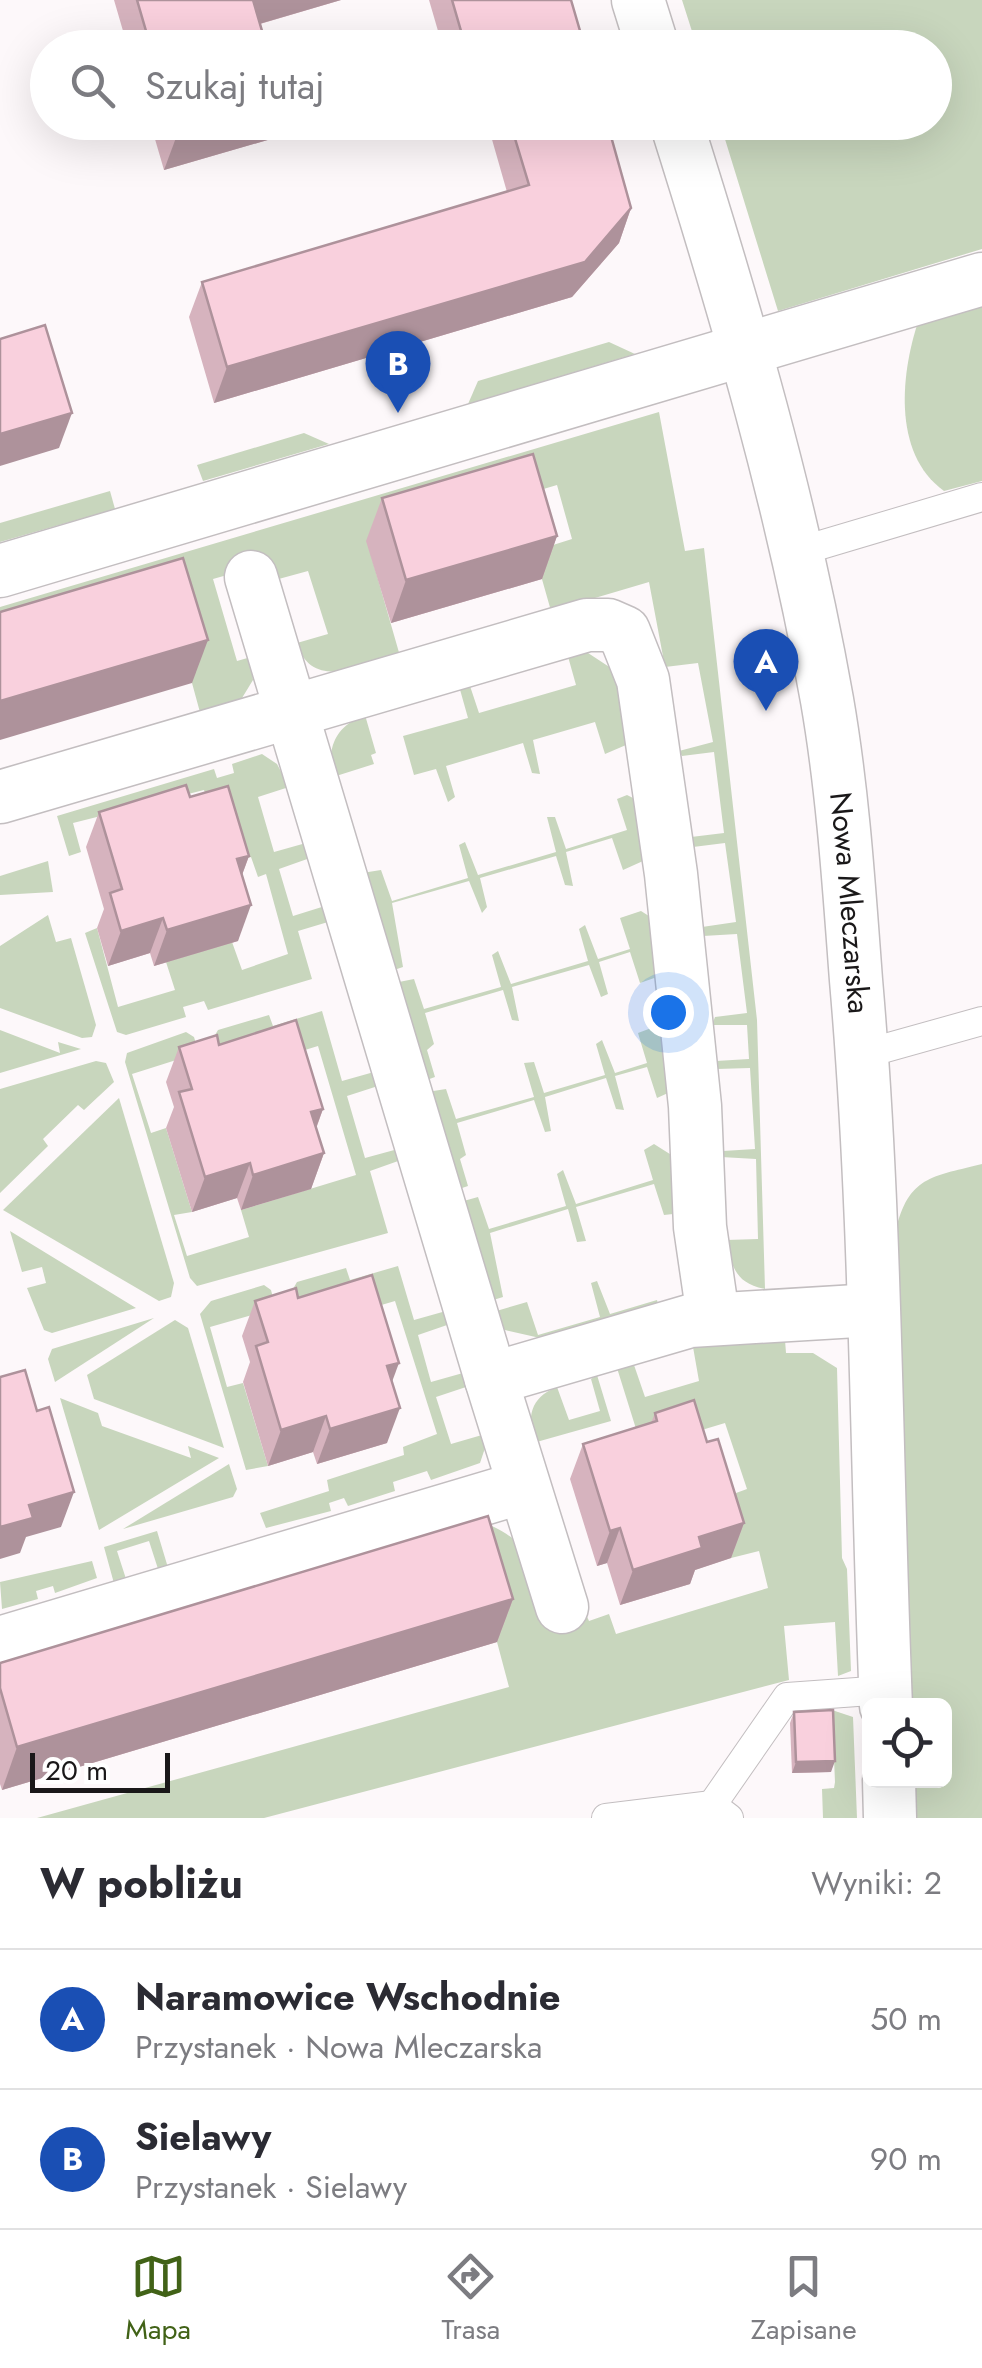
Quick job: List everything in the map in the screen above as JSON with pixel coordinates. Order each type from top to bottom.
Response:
[{"type":"street","points":[[638,0],[647,30]]},
{"type":"street","name":"Nowa Mleczarska","points":[[682,140],[748,349],[797,552],[827,702],[853,909],[864,1054],[885,1698]]},
{"type":"street","points":[[0,570],[982,279]]},
{"type":"street","points":[[251,577],[562,1606]]},
{"type":"street","points":[[0,797],[587,626],[608,625],[624,632],[644,680],[686,990],[700,1226],[713,1316]]},
{"type":"street","points":[[492,1379],[713,1316],[873,1310]]},
{"type":"street","points":[[0,1643],[523,1486]]},
{"type":"street","points":[[888,1788],[890,1818]]},
{"type":"lane","points":[[797,552],[982,497]]},
{"type":"lane","points":[[864,1054],[982,1021]]},
{"type":"lane","points":[[606,1818],[720,1811],[787,1696],[885,1698]]},
{"type":"green space","points":[[682,0],[982,0],[982,249],[778,311],[725,140],[952,140],[952,30],[692,30]]},
{"type":"green space","points":[[982,298],[982,481],[944,491],[927,475],[908,433],[908,361],[920,316]]},
{"type":"green space","points":[[609,342],[635,354],[468,404],[478,381]]},
{"type":"green space","points":[[659,412],[685,551],[704,548],[757,1020],[765,1289],[747,1283],[736,1272],[726,1240],[758,1239],[756,1159],[721,1157],[723,1151],[755,1149],[750,1068],[717,1069],[716,1061],[749,1059],[747,1025],[712,1025],[715,1017],[747,1013],[737,934],[703,936],[702,927],[736,922],[725,843],[693,847],[691,837],[724,833],[714,752],[682,756],[679,751],[713,742],[698,663],[665,667],[649,582],[551,611],[534,551],[572,539],[557,485],[367,541],[400,656],[370,665],[326,671],[304,658],[297,643],[328,634],[308,571],[275,580],[269,563],[213,579],[237,661],[251,657],[253,680],[242,698],[201,716],[192,683],[0,650],[0,607]]},
{"type":"green space","points":[[304,433],[329,444],[203,481],[197,465]]},
{"type":"green space","points":[[110,491],[115,509],[0,542],[0,523]]},
{"type":"green space","points":[[585,651],[617,672],[626,745],[605,754],[595,722],[533,740],[540,774],[532,773],[523,743],[446,766],[455,797],[448,802],[436,769],[414,775],[403,736],[468,718],[459,686],[469,683],[479,713],[576,685],[567,653]]},
{"type":"green space","points":[[365,715],[376,753],[371,755],[374,764],[333,777],[331,756],[336,739],[347,725]]},
{"type":"green space","points":[[262,754],[277,764],[289,787],[258,797],[274,852],[306,843],[310,858],[279,869],[293,916],[325,906],[328,922],[298,931],[312,979],[208,1010],[204,1001],[183,1007],[186,1017],[126,1035],[117,1032],[85,933],[97,928],[118,1007],[175,990],[166,962],[232,942],[242,970],[288,954],[266,874],[258,877],[251,857],[228,863],[204,790],[73,823],[81,852],[69,856],[57,816],[214,769],[217,778],[234,773],[232,764]]},
{"type":"green space","points":[[627,795],[635,799],[643,861],[623,870],[612,838],[566,852],[573,886],[565,885],[556,856],[480,878],[487,907],[482,913],[469,881],[392,903],[403,967],[391,971],[362,873],[381,870],[392,901],[468,878],[459,845],[465,842],[478,875],[556,852],[547,817],[555,817],[566,849],[627,830],[617,799]]},
{"type":"green space","points":[[48,861],[53,892],[0,895],[0,876]]},
{"type":"green space","points":[[641,911],[652,918],[657,977],[640,983],[630,952],[599,962],[608,994],[601,997],[589,965],[512,987],[519,1021],[512,1020],[503,990],[425,1013],[434,1044],[427,1050],[435,1077],[424,1081],[394,983],[414,979],[424,1009],[501,987],[492,955],[498,951],[511,984],[588,961],[579,929],[585,925],[598,959],[630,949],[620,918]]},
{"type":"green space","points":[[48,915],[56,942],[71,938],[96,1025],[92,1037],[82,1038],[0,1008],[0,946]]},
{"type":"green space","points":[[322,1011],[342,1081],[374,1072],[378,1086],[347,1096],[365,1158],[398,1149],[401,1160],[370,1171],[388,1233],[197,1286],[190,1278],[125,1062],[127,1053],[186,1032],[194,1037],[204,1071],[192,1055],[132,1074],[151,1133],[166,1128],[192,1212],[174,1215],[187,1256],[249,1237],[241,1210],[356,1175],[318,1046],[226,1074],[215,1035],[218,1030],[269,1015],[273,1026]]},
{"type":"green space","points":[[654,1027],[665,1034],[668,1093],[657,1098],[647,1067],[615,1076],[624,1110],[616,1109],[606,1078],[545,1097],[551,1131],[545,1132],[534,1100],[457,1123],[466,1155],[460,1159],[468,1186],[456,1190],[427,1092],[446,1089],[456,1119],[534,1097],[524,1063],[534,1062],[544,1093],[605,1075],[596,1044],[602,1040],[615,1073],[647,1063],[638,1033]]},
{"type":"green space","points":[[0,1030],[60,1053],[58,1042],[81,1049],[0,1073]]},
{"type":"green space","points":[[96,1061],[106,1063],[114,1082],[84,1110],[78,1105],[43,1139],[48,1146],[0,1193],[0,1089]]},
{"type":"green space","points":[[119,1098],[174,1283],[171,1297],[159,1301],[3,1210]]},
{"type":"green space","points":[[654,1144],[673,1156],[673,1214],[664,1215],[654,1184],[576,1207],[586,1241],[577,1242],[568,1209],[490,1233],[503,1297],[490,1301],[460,1202],[478,1197],[489,1229],[566,1206],[557,1174],[563,1170],[576,1204],[653,1180],[644,1150]]},
{"type":"green space","points":[[982,1164],[982,1818],[914,1818],[912,1788],[952,1788],[952,1698],[909,1698],[897,1226],[909,1196],[938,1175]]},
{"type":"green space","points":[[10,1231],[136,1308],[52,1333],[44,1330],[27,1288],[46,1283],[42,1267],[22,1272]]},
{"type":"green space","points":[[398,1266],[414,1320],[446,1311],[450,1324],[418,1335],[431,1382],[463,1373],[469,1386],[436,1397],[451,1444],[482,1435],[486,1445],[480,1463],[431,1480],[427,1471],[393,1482],[395,1491],[348,1506],[344,1498],[329,1503],[331,1511],[266,1528],[260,1513],[329,1491],[327,1480],[404,1455],[403,1447],[437,1434],[395,1301],[303,1328],[293,1289],[297,1282],[346,1268],[350,1280]]},
{"type":"green space","points":[[597,1281],[610,1314],[657,1300],[658,1304],[540,1338],[505,1330],[493,1312],[527,1302],[538,1335],[600,1317],[591,1283]]},
{"type":"green space","points":[[264,1285],[271,1290],[280,1325],[252,1315],[210,1327],[227,1387],[243,1383],[268,1466],[246,1470],[200,1314],[211,1301]]},
{"type":"green space","points":[[154,1318],[55,1382],[48,1359],[52,1349]]},
{"type":"green space","points":[[175,1320],[188,1328],[224,1448],[94,1399],[87,1375]]},
{"type":"green space","points":[[785,1340],[786,1353],[813,1353],[837,1368],[842,1558],[847,1569],[851,1671],[838,1676],[835,1622],[784,1626],[789,1680],[264,1818],[37,1818],[509,1687],[497,1642],[484,1524],[527,1549],[573,1596],[589,1621],[609,1614],[616,1634],[768,1588],[759,1551],[731,1558],[714,1501],[747,1489],[725,1423],[642,1448],[617,1368],[634,1365],[645,1397],[699,1381],[693,1347]]},
{"type":"green space","points":[[597,1375],[611,1421],[533,1443],[533,1409],[548,1391],[557,1387],[569,1420],[600,1411],[591,1379]]},
{"type":"green space","points":[[60,1398],[98,1413],[102,1426],[191,1458],[188,1446],[219,1458],[99,1530]]},
{"type":"green space","points":[[229,1464],[237,1489],[233,1497],[123,1529]]},
{"type":"green space","points":[[157,1531],[169,1571],[159,1572],[149,1541],[117,1551],[127,1582],[115,1587],[104,1547]]},
{"type":"green space","points":[[92,1561],[97,1578],[55,1593],[53,1586],[36,1591],[38,1599],[2,1609],[0,1582]]},
{"type":"green space","points":[[832,1710],[853,1717],[857,1818],[823,1818],[822,1789],[834,1788],[835,1782]]},
{"type":"building","points":[[137,0],[253,0],[262,30],[146,30]]},
{"type":"building","points":[[452,0],[571,0],[580,30],[461,30]]},
{"type":"building","points":[[515,140],[612,140],[631,208],[585,262],[227,367],[202,282],[529,185]]},
{"type":"building","points":[[45,325],[72,413],[0,434],[0,339]]},
{"type":"building","points":[[533,454],[557,536],[406,580],[382,498]]},
{"type":"building","points":[[183,558],[208,640],[0,701],[0,612]]},
{"type":"building","points":[[186,785],[190,797],[228,786],[249,856],[237,859],[251,905],[167,930],[163,918],[121,931],[110,893],[122,889],[99,812]]},
{"type":"building","points":[[296,1020],[323,1109],[311,1112],[324,1153],[253,1175],[250,1163],[205,1177],[179,1092],[192,1089],[179,1047],[217,1035],[219,1045]]},
{"type":"building","points":[[372,1275],[399,1363],[387,1366],[400,1408],[330,1429],[326,1416],[281,1430],[256,1346],[268,1342],[255,1301],[296,1288],[298,1298]]},
{"type":"building","points":[[25,1370],[37,1411],[49,1407],[74,1492],[29,1505],[33,1518],[0,1527],[0,1377]]},
{"type":"building","points":[[694,1400],[707,1442],[718,1439],[744,1523],[699,1537],[702,1548],[633,1570],[620,1528],[610,1531],[583,1444],[657,1421],[655,1413]]},
{"type":"building","points":[[488,1516],[513,1599],[17,1747],[0,1688],[0,1663]]},
{"type":"building","points":[[833,1710],[835,1761],[796,1762],[794,1712]]},
{"type":"place","name":"Sielawy","points":[[398,413]]},
{"type":"place","name":"Naramowice Wschodnie","points":[[766,711]]}]
